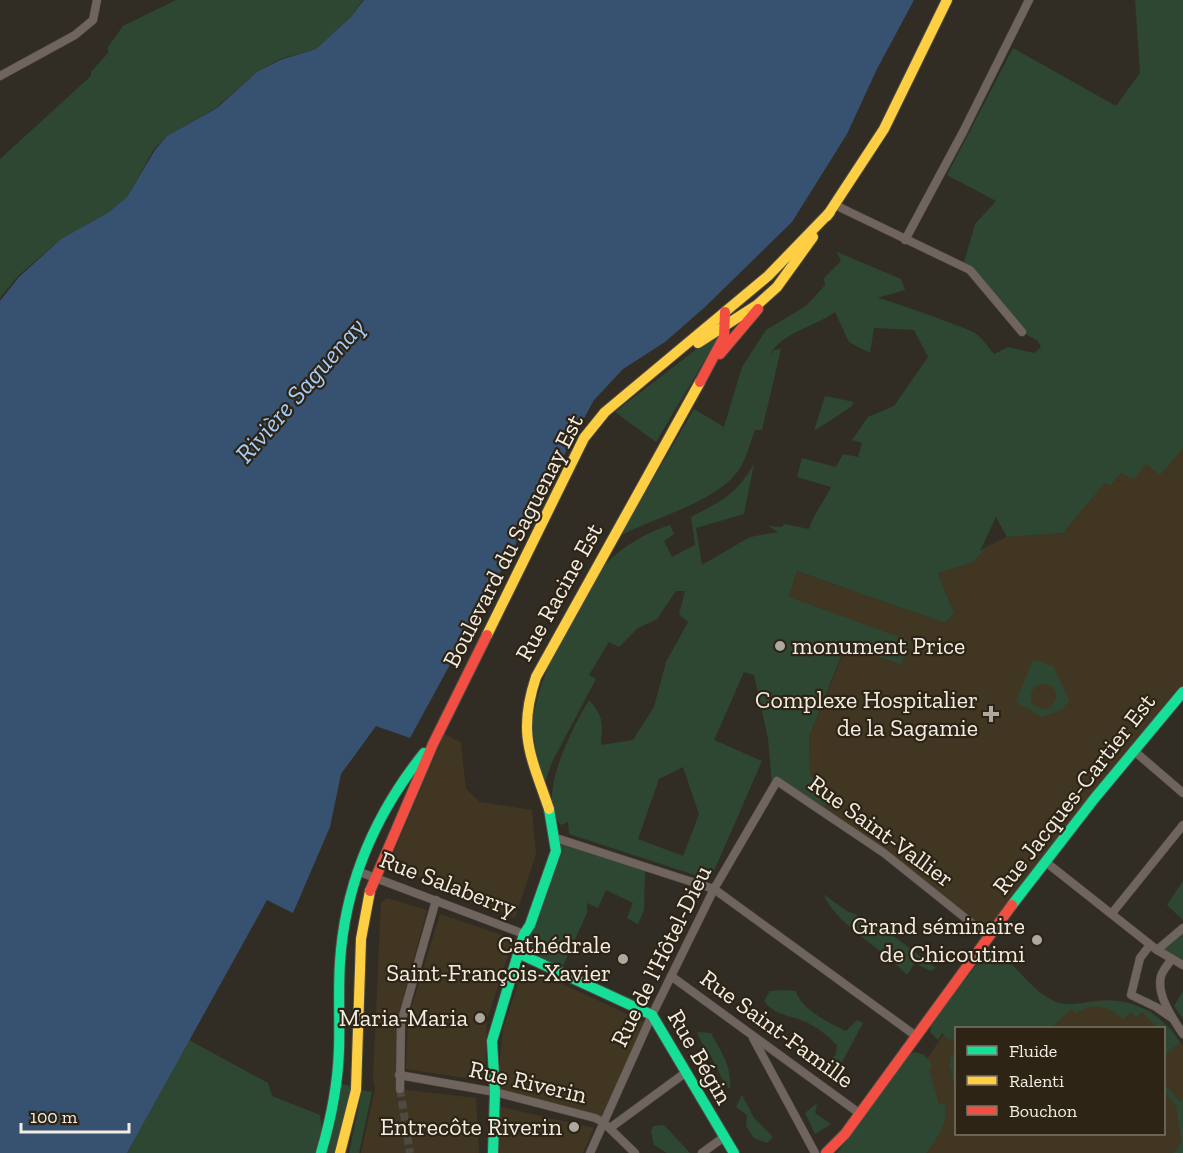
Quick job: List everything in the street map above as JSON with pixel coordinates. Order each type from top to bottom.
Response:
[{"type":"main road","name":"Boulevard du Saguenay Est","points":[[651,375],[757,305],[777,286],[884,129],[947,0]]},
{"type":"main road","name":"Boulevard du Saguenay Est","points":[[340,1153],[356,1090],[361,939],[365,909],[374,877],[433,744],[584,438],[605,412],[768,276],[832,208]]},
{"type":"main road","name":"Rue Racine Est","points":[[699,380],[777,286]]},
{"type":"main road","name":"Rue Racine Est","points":[[493,1153],[495,1092],[492,1041],[524,934],[530,925],[556,850],[550,806],[530,752],[526,715],[529,696],[536,677],[724,337],[725,312]]},
{"type":"main road","name":"Rue Jacques-Cartier Est","points":[[826,1153],[859,1113],[989,937],[1132,750],[1183,692]]},
{"type":"main road","name":"Boulevard du Saguenay Est","points":[[321,1153],[330,1124],[339,1053],[341,948],[357,870],[383,811],[406,774],[433,744]]},
{"type":"main road","name":"Rue Bégin","points":[[518,953],[652,1015],[734,1153]]},
{"type":"street","points":[[0,76],[75,35],[93,20],[97,0]]},
{"type":"street","points":[[905,240],[963,132],[1029,0]]},
{"type":"street","points":[[832,208],[970,270],[1022,332]]},
{"type":"street","points":[[1132,750],[1183,794]]},
{"type":"street","name":"Rue de l'Hôtel-Dieu","points":[[590,1153],[652,1015],[714,890],[777,781]]},
{"type":"street","name":"Rue Saint-Vallier","points":[[777,781],[884,853],[989,937]]},
{"type":"street","points":[[1113,912],[1183,825]]},
{"type":"street","points":[[556,838],[714,890],[916,1035]]},
{"type":"street","points":[[1047,863],[1113,912],[1154,947],[1183,965]]},
{"type":"street","name":"Rue Salaberry","points":[[357,870],[524,934]]},
{"type":"street","points":[[400,1089],[401,1023],[436,900]]},
{"type":"street","points":[[1172,1018],[1131,995],[1140,958],[1183,928]]},
{"type":"street","points":[[1172,959],[1161,976],[1162,993],[1172,1018],[1183,1034]]},
{"type":"street","name":"Rue Saint-Famille","points":[[671,976],[859,1113]]},
{"type":"street","points":[[752,1036],[815,1153]]},
{"type":"street","points":[[610,1128],[685,1073]]},
{"type":"street","name":"Rue Riverin","points":[[399,1075],[495,1092],[603,1122],[635,1153]]},
{"type":"street","points":[[702,1153],[724,1137]]},
{"type":"shaded area","name":"Complexe Hospitalier de la Sagamie","points":[[1183,447],[1183,692],[989,937],[824,811],[827,803],[810,773],[809,737],[847,644],[901,665],[789,597],[797,571],[945,623],[954,613],[938,573],[972,563],[988,546],[1007,537],[1063,533],[1105,483],[1110,486],[1121,473]]},
{"type":"shaded area","points":[[444,734],[461,742],[466,789],[480,802],[532,810],[536,854],[515,918],[389,864]]},
{"type":"shaded area","points":[[387,898],[427,910],[399,1013],[398,1089],[476,1098],[479,1153],[361,1153],[375,1089],[373,1077],[381,903]]},
{"type":"shaded area","points":[[440,914],[514,939],[487,1019],[485,1081],[406,1069],[408,1019]]},
{"type":"shaded area","points":[[990,951],[996,952],[1041,993],[1058,1003],[1068,1005],[1101,1000],[1127,1002],[1150,1011],[1171,1029],[1183,1046],[1183,1141],[1173,1153],[837,1153],[910,1054],[919,1053],[927,1058],[943,1035],[956,991]]},
{"type":"shaded area","points":[[530,969],[647,1023],[601,1117],[497,1088],[503,1029],[522,972]]},
{"type":"shaded area","points":[[497,1106],[594,1128],[583,1153],[497,1153]]},
{"type":"green space","points":[[176,0],[363,0],[351,17],[316,49],[280,59],[257,72],[216,108],[167,136],[154,149],[127,197],[109,212],[61,239],[18,276],[0,298],[0,159],[91,76],[91,72],[108,53],[108,47],[123,26]]},
{"type":"green space","points":[[1135,0],[1183,0],[1183,448],[1160,475],[1146,464],[1134,479],[1121,473],[1110,486],[1105,483],[1063,533],[1007,537],[996,517],[980,551],[988,546],[972,563],[938,573],[954,613],[945,623],[797,571],[789,597],[910,641],[901,665],[846,644],[809,737],[810,773],[827,803],[824,811],[783,783],[772,785],[768,738],[754,675],[744,672],[714,740],[762,761],[710,880],[569,834],[568,822],[561,825],[554,813],[552,798],[559,762],[582,712],[589,700],[600,717],[601,745],[633,740],[654,707],[666,662],[688,622],[679,614],[685,591],[676,591],[657,619],[638,628],[619,647],[609,642],[589,675],[596,679],[552,762],[545,783],[533,729],[540,691],[569,621],[604,566],[634,541],[670,525],[674,534],[664,541],[672,557],[695,545],[691,517],[727,496],[741,483],[754,464],[744,514],[696,528],[702,565],[750,537],[778,532],[768,526],[782,527],[784,524],[809,529],[831,487],[797,477],[802,458],[836,467],[843,454],[858,457],[862,443],[852,440],[868,417],[894,406],[928,357],[914,330],[874,328],[870,353],[849,342],[835,312],[790,335],[775,348],[769,356],[774,350],[781,349],[762,430],[755,430],[740,468],[730,480],[685,508],[620,536],[694,409],[724,427],[742,367],[766,330],[806,306],[825,285],[824,278],[841,261],[837,252],[901,279],[905,290],[877,298],[975,333],[994,354],[1008,347],[1034,353],[1041,347],[1038,341],[1022,332],[963,266],[975,224],[996,201],[947,175],[1013,48],[1116,106],[1140,73]],"holes":[[[683,767],[699,814],[683,856],[638,839],[659,779]]]},
{"type":"green space","points":[[719,336],[656,442],[615,412],[703,344]]},
{"type":"green space","points":[[825,396],[854,402],[851,407],[814,431]]},
{"type":"green space","points":[[1033,660],[1053,666],[1069,700],[1062,710],[1042,717],[1016,702]],"holes":[[[1042,683],[1053,687],[1057,695],[1054,703],[1045,710],[1032,704],[1031,694]]]},
{"type":"green space","points":[[556,838],[645,868],[644,910],[638,924],[627,918],[633,903],[606,890],[598,908],[587,903],[587,913],[560,972],[518,953]]},
{"type":"green space","points":[[1183,881],[1183,920],[1167,905]]},
{"type":"green space","points":[[823,894],[847,911],[875,922],[936,968],[931,971],[915,963],[907,975],[850,927],[830,906]]},
{"type":"green space","points":[[1183,928],[1183,959],[1157,950]]},
{"type":"green space","points":[[993,950],[1001,955],[1034,988],[1055,1002],[1080,1004],[1111,1000],[1135,1005],[1164,1023],[1180,1042],[1165,1055],[1165,1027],[1157,1027],[1142,1012],[1136,1017],[1131,1012],[1123,1019],[1112,1011],[1100,1007],[1088,1007],[1076,1013],[1071,1009],[1052,1027],[955,1027],[955,1039],[948,1039],[942,1033],[938,1040],[930,1032],[931,1025],[984,955]]},
{"type":"green space","points":[[770,991],[796,991],[810,1010],[846,1031],[857,1020],[863,1023],[842,1062],[829,1074],[822,1068],[836,1054],[837,1045],[814,1026],[773,1010],[764,1001]]},
{"type":"green space","points":[[1183,991],[1183,1019],[1174,1006]]},
{"type":"green space","points":[[697,1032],[711,1033],[728,1066],[730,1089],[722,1079]]},
{"type":"green space","points":[[189,1040],[268,1083],[272,1096],[320,1115],[323,1137],[317,1153],[127,1153]]},
{"type":"green space","points":[[915,1052],[924,1055],[932,1065],[929,1070],[939,1104],[945,1105],[943,1125],[930,1148],[926,1153],[837,1153],[910,1054]]},
{"type":"green space","points":[[955,1054],[955,1086],[949,1065],[951,1055]]},
{"type":"green space","points":[[342,1084],[351,1086],[336,1153],[326,1153]]},
{"type":"green space","points":[[1165,1084],[1179,1101],[1183,1098],[1183,1153],[1173,1153],[1182,1142],[1176,1106],[1165,1092]]},
{"type":"green space","points":[[362,1090],[372,1092],[359,1153],[349,1153]]},
{"type":"green space","points":[[742,1095],[754,1118],[773,1137],[767,1143],[754,1138],[746,1126],[747,1115],[736,1107]]},
{"type":"green space","points":[[817,1103],[815,1113],[831,1124],[815,1134],[805,1113]]},
{"type":"green space","points":[[664,1125],[690,1153],[667,1153],[654,1145],[651,1132],[653,1126]]},
{"type":"water","name":"Rivière Saguenay","points":[[364,0],[914,0],[877,69],[847,134],[792,222],[705,307],[665,342],[623,369],[594,400],[410,738],[376,726],[341,774],[330,827],[293,913],[267,900],[127,1153],[0,1153],[0,301],[19,277],[61,239],[109,212],[127,197],[155,150],[167,136],[217,108],[257,72],[280,60],[316,49],[351,17]]},
{"type":"tunnel","points":[[400,1089],[410,1153]]},
{"type":"traffic: fast","points":[[1012,905],[1094,799],[1183,692]]},
{"type":"traffic: fast","points":[[321,1153],[336,1089],[340,962],[348,905],[356,877],[378,825],[391,800],[424,753]]},
{"type":"traffic: fast","points":[[493,1153],[495,1092],[492,1041],[524,934],[530,925],[556,851],[549,809]]},
{"type":"traffic: fast","points":[[518,953],[652,1015],[734,1153]]},
{"type":"traffic: slow","points":[[827,216],[884,129],[947,0]]},
{"type":"traffic: slow","points":[[487,635],[584,438],[605,412],[768,276],[830,212]]},
{"type":"traffic: slow","points":[[698,343],[757,305],[777,287],[813,237]]},
{"type":"traffic: slow","points":[[549,809],[532,759],[527,730],[527,714],[536,677],[700,382]]},
{"type":"traffic: slow","points":[[340,1153],[356,1090],[361,939],[370,891]]},
{"type":"traffic: jam","points":[[720,354],[758,309]]},
{"type":"traffic: jam","points":[[700,382],[724,337],[725,312]]},
{"type":"traffic: jam","points":[[370,891],[433,744],[487,635]]},
{"type":"traffic: jam","points":[[826,1153],[845,1134],[1012,905]]},
{"type":"place","name":"monument Price","points":[[780,646]]},
{"type":"place","name":"Complexe Hospitalier de la Sagamie","points":[[991,714]]},
{"type":"place","name":"Grand séminaire de Chicoutimi","points":[[1037,940]]},
{"type":"place","name":"Cathédrale Saint-François-Xavier","points":[[623,959]]},
{"type":"place","name":"Maria-Maria","points":[[480,1018]]},
{"type":"place","name":"Entrecôte Riverin","points":[[574,1127]]}]
